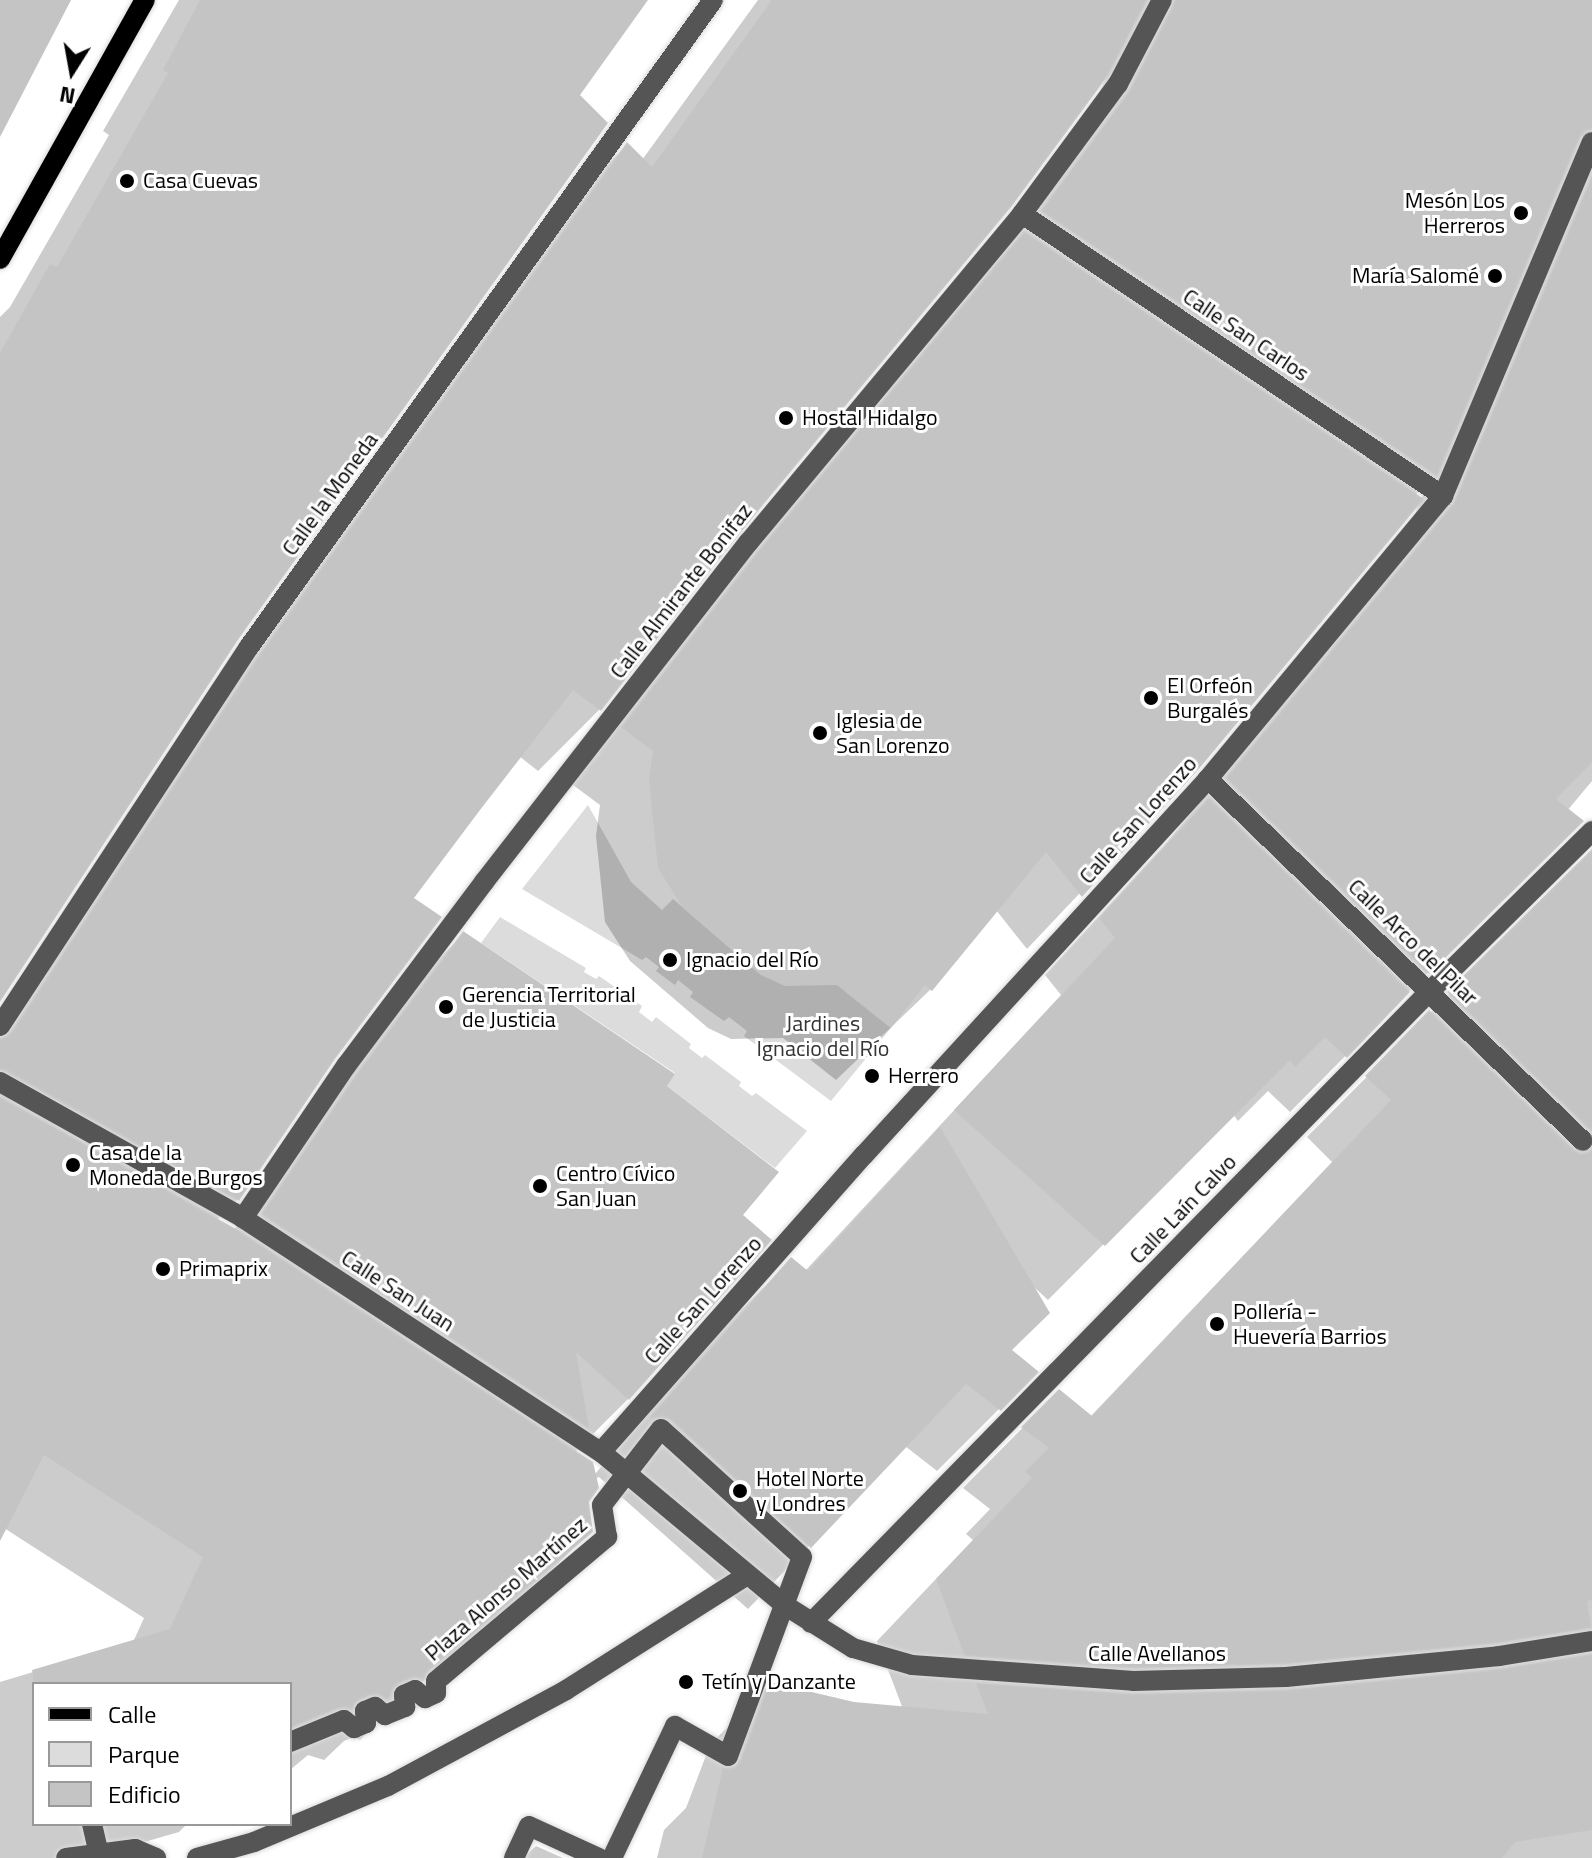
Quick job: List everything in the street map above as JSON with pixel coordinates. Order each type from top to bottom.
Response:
[{"type":"main road","points":[[0,259],[145,0]]},
{"type":"street","name":"Calle la Moneda","points":[[0,1026],[249,647],[713,0]]},
{"type":"street","name":"Calle Almirante Bonifaz","points":[[243,1218],[346,1066],[484,882],[749,542],[1022,214],[1118,84],[1162,0]]},
{"type":"street","name":"Calle San Lorenzo","points":[[601,1452],[875,1144],[1208,779],[1443,496],[1592,142]]},
{"type":"street","name":"Calle San Carlos","points":[[1022,214],[1443,496]]},
{"type":"street","name":"Calle Arco del Pilar","points":[[1208,779],[1583,1141]]},
{"type":"street","name":"Calle Laín Calvo","points":[[811,1623],[1430,991],[1592,831]]},
{"type":"street","name":"Calle San Juan","points":[[0,1082],[243,1218],[601,1452],[747,1575]]},
{"type":"street","name":"Plaza Alonso Martínez","points":[[292,1741],[344,1720],[354,1728],[366,1723],[365,1711],[375,1707],[385,1715],[405,1707],[404,1695],[415,1690],[425,1698],[436,1693],[436,1681],[607,1537],[602,1505],[661,1429],[802,1557],[728,1756],[675,1726],[612,1858]]},
{"type":"street","name":"Calle Avellanos","points":[[747,1575],[786,1606],[853,1648],[912,1665],[1133,1681],[1286,1677],[1499,1656],[1592,1641]]},
{"type":"street","points":[[197,1858],[254,1842],[388,1786],[566,1690],[747,1575]]},
{"type":"street","points":[[92,1826],[99,1855]]},
{"type":"street","points":[[514,1858],[529,1826],[599,1858]]},
{"type":"street","points":[[66,1858],[135,1849],[156,1858]]},
{"type":"green space","name":"Jardines Ignacio del Río","points":[[588,805],[631,882],[662,910],[673,899],[761,975],[837,985],[891,1028],[831,1101],[744,1036],[747,1031],[729,1017],[724,1021],[690,997],[693,992],[678,980],[675,985],[656,971],[659,967],[646,957],[642,960],[522,889]]},
{"type":"green space","points":[[500,917],[586,968],[584,972],[596,979],[599,976],[642,1006],[639,1012],[652,1022],[656,1017],[691,1044],[689,1048],[702,1058],[705,1055],[741,1082],[739,1086],[752,1096],[756,1093],[807,1131],[775,1168],[667,1086],[675,1073],[481,943]]},
{"type":"building","points":[[0,0],[71,0],[0,137]]},
{"type":"building","points":[[200,0],[648,0],[580,95],[608,123],[238,640],[0,1002],[0,353],[50,264],[57,267],[168,73],[163,70]]},
{"type":"building","points":[[772,0],[1147,0],[1107,77],[1012,206],[739,534],[601,711],[573,690],[480,810],[414,898],[442,917],[335,1059],[239,1201],[0,1069],[0,1039],[11,1033],[260,654],[627,142],[652,167]]},
{"type":"building","points":[[1175,0],[1592,0],[1592,129],[1580,137],[1437,476],[1041,211],[1129,92]]},
{"type":"building","points":[[1592,176],[1592,762],[1556,799],[1584,821],[1429,974],[1226,778],[1454,503]]},
{"type":"building","points":[[1024,231],[1424,499],[1198,770],[1082,897],[1046,852],[932,991],[925,985],[891,1028],[837,985],[785,986],[761,975],[683,908],[658,868],[649,781],[653,751],[621,727],[759,550]]},
{"type":"building","points":[[1209,798],[1410,992],[1347,1058],[1325,1037],[1295,1067],[1290,1060],[1105,1246],[954,1110],[1115,938],[1099,918]]},
{"type":"building","points":[[1592,849],[1592,1132],[1447,992]]},
{"type":"building","name":"Centro Cívico San Juan","points":[[463,931],[675,1074],[667,1086],[779,1172],[743,1215],[772,1240],[629,1400],[576,1352],[589,1429],[261,1214],[357,1074]]},
{"type":"building","points":[[1429,1010],[1574,1150],[1581,1154],[1592,1150],[1592,1600],[1587,1601],[1591,1628],[1497,1643],[1285,1664],[1133,1668],[965,1656],[936,1579],[1032,1478],[1025,1472],[1049,1448],[1021,1427],[1059,1389],[1092,1416],[1391,1100],[1365,1076]]},
{"type":"building","points":[[0,1097],[236,1229],[593,1462],[599,1488],[589,1502],[593,1532],[428,1671],[423,1680],[416,1677],[399,1683],[387,1700],[370,1695],[355,1703],[352,1710],[339,1708],[292,1727],[292,1682],[34,1682],[32,1670],[170,1629],[203,1557],[44,1455],[0,1541]]},
{"type":"building","points":[[940,1127],[1050,1313],[1012,1350],[1039,1372],[1001,1411],[966,1384],[811,1548],[670,1419],[649,1418],[791,1257],[808,1271]]},
{"type":"building","points":[[1592,1654],[1592,1830],[1515,1842],[1502,1858],[702,1858],[723,1768],[735,1767],[740,1761],[769,1682],[854,1702],[988,1714],[976,1683],[1132,1694],[1286,1690],[1500,1669]]},
{"type":"place","name":"Casa Cuevas","points":[[127,181]]},
{"type":"place","name":"Mesón Los Herreros","points":[[1521,213]]},
{"type":"place","name":"María Salomé","points":[[1495,276]]},
{"type":"place","name":"Hostal Hidalgo","points":[[786,418]]},
{"type":"place","name":"El Orfeón Burgalés","points":[[1151,698]]},
{"type":"place","name":"Iglesia de San Lorenzo","points":[[820,733]]},
{"type":"place","name":"Ignacio del Río","points":[[670,960]]},
{"type":"place","name":"Gerencia Territorial de Justicia","points":[[446,1007]]},
{"type":"place","name":"Herrero","points":[[872,1076]]},
{"type":"place","name":"Casa de la Moneda de Burgos","points":[[73,1165]]},
{"type":"place","name":"Centro Cívico San Juan","points":[[540,1186]]},
{"type":"place","name":"Primaprix","points":[[163,1269]]},
{"type":"place","name":"Pollería - Huevería Barrios","points":[[1217,1324]]},
{"type":"place","name":"Hotel Norte y Londres","points":[[740,1491]]},
{"type":"place","name":"Tetín y Danzante","points":[[686,1682]]}]
